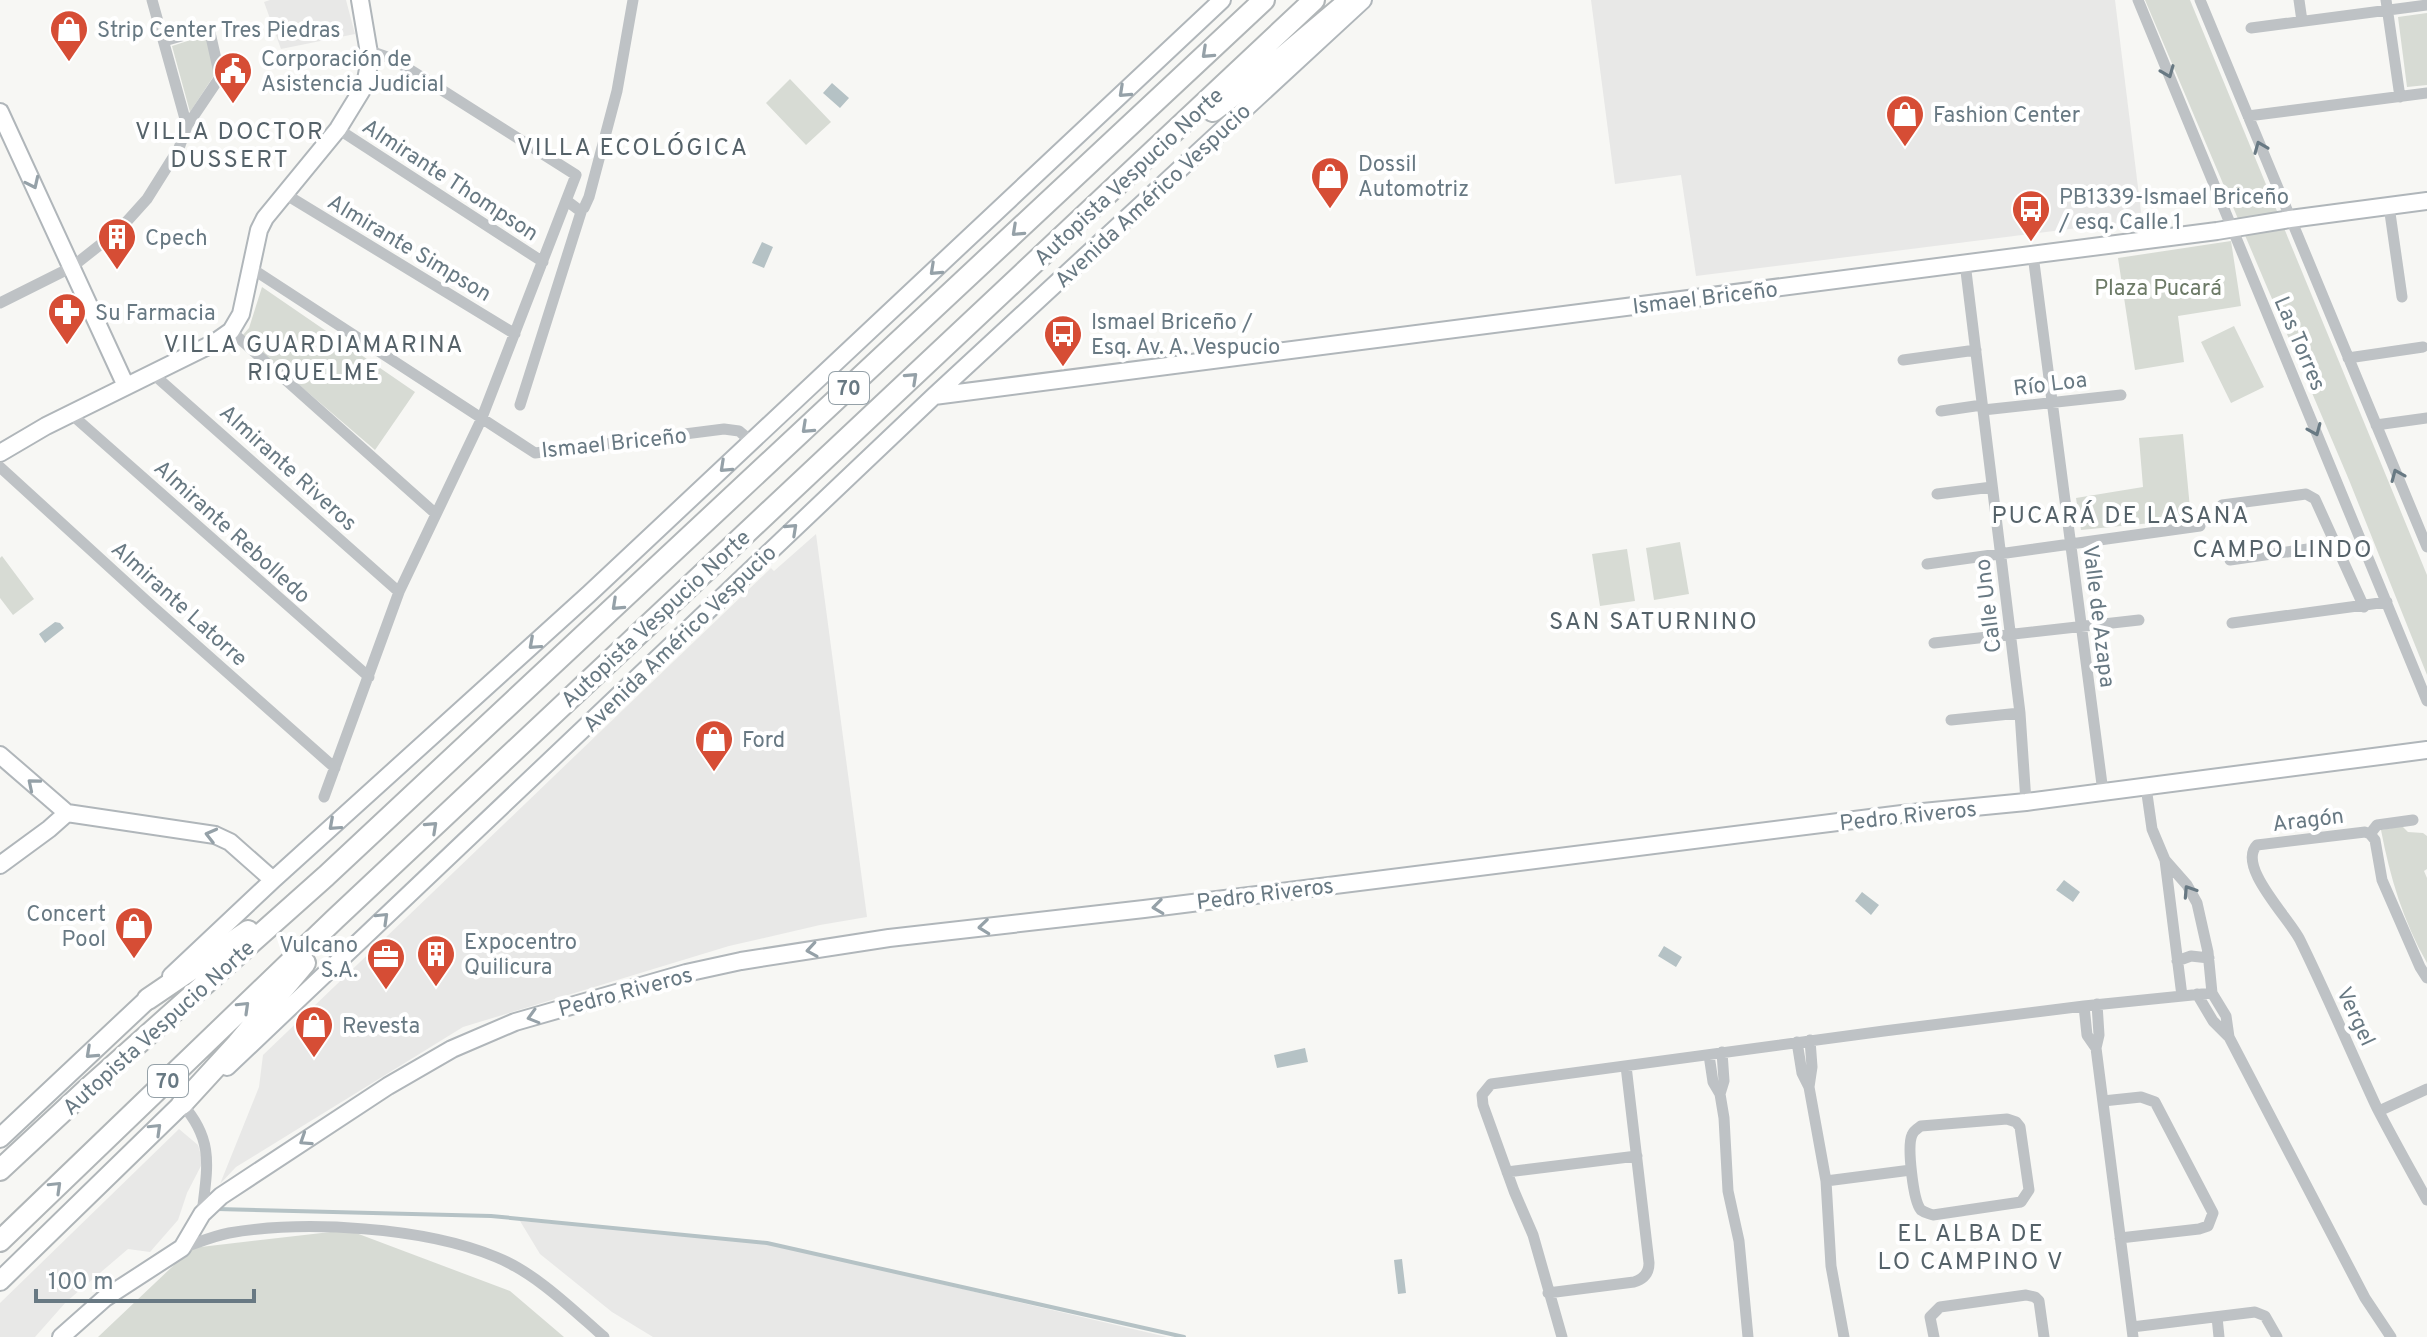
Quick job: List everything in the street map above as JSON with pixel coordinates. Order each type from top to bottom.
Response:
[{"type":"highway","name":"Autopista Vespucio Norte","points":[[0,1170],[326,876],[1264,0]]},
{"type":"highway","name":"Autopista Vespucio Norte","points":[[0,1241],[335,919],[1314,0]]},
{"type":"highway","points":[[1136,169],[1266,71],[1350,0]]},
{"type":"highway","points":[[148,999],[326,876]]},
{"type":"highway","points":[[182,1104],[269,1007],[335,919]]},
{"type":"main road","points":[[0,1138],[148,999]]},
{"type":"main road","name":"Avenida Américo Vespucio","points":[[0,1281],[182,1104]]},
{"type":"street","points":[[152,0],[187,126]]},
{"type":"street","points":[[0,453],[214,343],[231,331],[241,314],[261,225],[338,129],[365,85],[370,51],[360,0]]},
{"type":"street","points":[[520,405],[582,209],[589,197],[612,113],[633,0]]},
{"type":"street","points":[[148,999],[273,880],[589,594],[1222,0]]},
{"type":"street","name":"Avenida Américo Vespucio","points":[[182,1104],[240,1056],[934,396],[1363,0]]},
{"type":"street","name":"Las Torres","points":[[2138,0],[2427,701]]},
{"type":"street","name":"Las Torres","points":[[2200,0],[2427,547]]},
{"type":"street","points":[[2299,0],[2302,21]]},
{"type":"street","points":[[2387,5],[2400,97]]},
{"type":"street","points":[[2251,28],[2387,5],[2427,5]]},
{"type":"street","points":[[0,303],[72,267],[120,229],[147,199],[179,148],[187,126],[219,81],[219,63],[209,28],[164,41]]},
{"type":"street","points":[[324,797],[399,592],[481,420],[576,175],[393,59],[370,51]]},
{"type":"street","points":[[2248,116],[2427,93]]},
{"type":"street","points":[[0,112],[126,386]]},
{"type":"street","name":"Almirante Thompson","points":[[338,129],[543,262]]},
{"type":"street","name":"Almirante Simpson","points":[[285,194],[515,334]]},
{"type":"street","points":[[567,201],[576,209],[582,209]]},
{"type":"street","name":"Ismael Briceño","points":[[934,396],[2033,255],[2427,201]]},
{"type":"street","points":[[2389,206],[2402,297]]},
{"type":"street","name":"Valle de Azapa","points":[[2033,255],[2103,792]]},
{"type":"street","name":"Calle Uno","points":[[1965,263],[2020,713],[2026,802]]},
{"type":"street","name":"Ismael Briceño","points":[[251,268],[535,453],[724,429],[739,431],[752,442]]},
{"type":"street","points":[[231,331],[436,514]]},
{"type":"street","points":[[2348,358],[2423,347]]},
{"type":"street","points":[[1903,360],[1976,350]]},
{"type":"street","points":[[971,362],[973,377],[982,390]]},
{"type":"street","name":"Almirante Riveros","points":[[152,373],[399,592]]},
{"type":"street","name":"Río Loa","points":[[1941,411],[2121,395]]},
{"type":"street","name":"Almirante Rebolledo","points":[[71,414],[369,677]]},
{"type":"street","points":[[2376,425],[2427,418]]},
{"type":"street","name":"Almirante Latorre","points":[[0,467],[335,768]]},
{"type":"street","points":[[1937,494],[1992,487]]},
{"type":"street","points":[[2222,505],[2306,494],[2315,499],[2364,607]]},
{"type":"street","points":[[1927,564],[2200,526]]},
{"type":"street","points":[[2230,560],[2336,545]]},
{"type":"street","points":[[2232,623],[2387,602]]},
{"type":"street","points":[[1934,643],[2139,620]]},
{"type":"street","points":[[1951,720],[2020,713]]},
{"type":"street","name":"Pedro Riveros","points":[[182,1248],[202,1214],[221,1196],[388,1086],[452,1049],[515,1022],[598,997],[741,961],[889,938],[1886,815],[2026,802],[2427,750]]},
{"type":"street","points":[[0,755],[67,813],[215,835],[230,842],[273,880]]},
{"type":"street","points":[[2146,787],[2152,829],[2165,860],[2182,996]]},
{"type":"street","points":[[0,865],[67,813]]},
{"type":"street","name":"Aragón","points":[[2252,850],[2257,845],[2365,832],[2370,834],[2377,825],[2413,820]]},
{"type":"street","points":[[2370,834],[2375,840],[2382,880],[2427,978]]},
{"type":"street","name":"Vergel","points":[[2252,850],[2255,874],[2298,936],[2379,1111],[2427,1200]]},
{"type":"street","points":[[2165,860],[2187,885],[2197,903],[2209,958],[2212,993],[2226,1016],[2229,1037]]},
{"type":"street","points":[[2177,961],[2191,956],[2209,958]]},
{"type":"street","points":[[1562,1337],[1533,1235],[1483,1105],[1482,1095],[1487,1086],[1496,1082],[1810,1040],[2097,1004],[2212,993]]},
{"type":"street","points":[[2197,994],[2213,1021],[2229,1037],[2365,1298],[2391,1337]]},
{"type":"street","points":[[2097,1004],[2099,1035],[2096,1048],[2132,1332],[2217,1317],[2261,1313],[2277,1337]]},
{"type":"street","points":[[2084,1006],[2087,1035],[2096,1048]]},
{"type":"street","points":[[1809,1087],[1812,1067],[1810,1040]]},
{"type":"street","points":[[1797,1042],[1800,1068],[1809,1087],[1826,1181],[1830,1257],[1844,1337]]},
{"type":"street","points":[[1720,1094],[1724,1081],[1722,1052]]},
{"type":"street","points":[[1709,1055],[1713,1082],[1720,1094],[1726,1135],[1728,1191],[1739,1241],[1748,1337]]},
{"type":"street","points":[[1548,1293],[1634,1282],[1646,1275],[1649,1263],[1626,1066]]},
{"type":"street","points":[[2379,1111],[2427,1089]]},
{"type":"street","points":[[2103,1101],[2146,1097],[2155,1102],[2213,1213],[2208,1226],[2199,1229],[2120,1238]]},
{"type":"street","points":[[182,1104],[199,1127],[206,1144],[207,1171],[202,1214]]},
{"type":"street","points":[[2007,1119],[2020,1127],[2029,1190],[2021,1202],[1933,1215],[1919,1207],[1911,1170],[1911,1137],[1921,1126],[2007,1119]]},
{"type":"street","points":[[1507,1172],[1637,1156]]},
{"type":"street","points":[[1826,1181],[1911,1170]]},
{"type":"street","points":[[61,1337],[105,1298],[182,1248],[225,1234],[260,1229],[344,1229],[422,1236],[498,1257],[552,1291],[604,1337]]},
{"type":"street","points":[[1934,1337],[1930,1317],[1940,1307],[2026,1295],[2039,1301],[2044,1337]]},
{"type":"street","points":[[2217,1317],[2219,1337]]},
{"type":"shaded area","points":[[346,0],[355,34],[281,49],[264,2]]},
{"type":"shaded area","points":[[1591,0],[2115,0],[2142,220],[1696,276],[1681,175],[1615,184]]},
{"type":"shaded area","points":[[832,83],[849,98],[840,108],[823,93]]},
{"type":"shaded area","points":[[762,242],[773,247],[764,268],[752,263]]},
{"type":"shaded area","points":[[816,534],[867,917],[729,946],[463,1027],[236,1167],[220,1184],[259,1087],[263,1055],[771,568],[774,571]]},
{"type":"shaded area","points":[[55,622],[64,628],[45,643],[39,634]]},
{"type":"shaded area","points":[[2064,880],[2080,892],[2073,902],[2056,890]]},
{"type":"shaded area","points":[[1862,892],[1879,905],[1871,915],[1855,901]]},
{"type":"shaded area","points":[[1664,946],[1682,957],[1676,967],[1658,956]]},
{"type":"shaded area","points":[[1305,1048],[1308,1062],[1277,1068],[1274,1055]]},
{"type":"shaded area","points":[[179,1129],[198,1145],[203,1162],[187,1193],[178,1220],[150,1252],[128,1249],[66,1302],[35,1337],[0,1337],[0,1303]]},
{"type":"shaded area","points":[[520,1221],[754,1240],[1167,1337],[653,1337],[612,1312],[540,1254]]},
{"type":"shaded area","points":[[1402,1259],[1406,1293],[1398,1294],[1394,1260]]},
{"type":"green space","points":[[2145,0],[2190,0],[2427,575],[2427,675],[2349,480]]},
{"type":"green space","points":[[2427,13],[2427,85],[2407,87],[2398,17]]},
{"type":"green space","points":[[206,35],[215,74],[190,112],[172,46]]},
{"type":"green space","points":[[790,79],[831,122],[806,145],[766,103]]},
{"type":"green space","name":"Plaza Pucará","points":[[2231,241],[2241,306],[2178,316],[2184,362],[2135,370],[2118,258]]},
{"type":"green space","points":[[262,287],[415,392],[375,450],[242,336],[249,328]]},
{"type":"green space","points":[[2234,326],[2264,387],[2231,403],[2201,342]]},
{"type":"green space","points":[[2183,434],[2191,519],[2081,530],[2076,498],[2143,487],[2139,438]]},
{"type":"green space","points":[[1680,542],[1689,594],[1654,600],[1646,548]]},
{"type":"green space","points":[[1627,549],[1635,601],[1600,606],[1592,554]]},
{"type":"green space","points":[[2,556],[34,599],[13,615],[0,598]]},
{"type":"green space","points":[[2402,826],[2408,832],[2427,836],[2427,869],[2424,871],[2427,878],[2427,963],[2398,898],[2381,830]]},
{"type":"green space","points":[[348,1230],[510,1291],[564,1337],[98,1337],[192,1248]]},
{"type":"waterway","points":[[217,1209],[491,1216],[767,1243],[1184,1337]]},
{"type":"place","name":"Strip Center Tres Piedras","points":[[69,63]]},
{"type":"place","name":"Corporación de Asistencia Judicial","points":[[233,105]]},
{"type":"place","name":"Fashion Center","points":[[1905,148]]},
{"type":"place","name":"Dossil Automotriz","points":[[1330,210]]},
{"type":"place","name":"PB1339-Ismael Briceño / esq. Calle 1","points":[[2031,243]]},
{"type":"place","name":"Cpech","points":[[117,271]]},
{"type":"place","name":"Su Farmacia","points":[[67,346]]},
{"type":"place","name":"Ismael Briceño / Esq. Av. A. Vespucio","points":[[1063,368]]},
{"type":"place","name":"Ford","points":[[714,773]]},
{"type":"place","name":"Concert Pool","points":[[134,960]]},
{"type":"place","name":"Expocentro Quilicura","points":[[436,988]]},
{"type":"place","name":"Vulcano S.A.","points":[[386,991]]},
{"type":"place","name":"Revesta","points":[[314,1059]]},
{"type":"district","name":"VILLA DOCTOR DUSSERT","points":[[230,145]]},
{"type":"district","name":"VILLA ECOLÓGICA","points":[[633,147]]},
{"type":"district","name":"VILLA GUARDIAMARINA RIQUELME","points":[[314,358]]},
{"type":"district","name":"PUCARÁ DE LASANA","points":[[2121,515]]},
{"type":"district","name":"CAMPO LINDO","points":[[2283,549]]},
{"type":"district","name":"SAN SATURNINO","points":[[1654,621]]},
{"type":"district","name":"EL ALBA DE LO CAMPINO V","points":[[1971,1247]]}]
